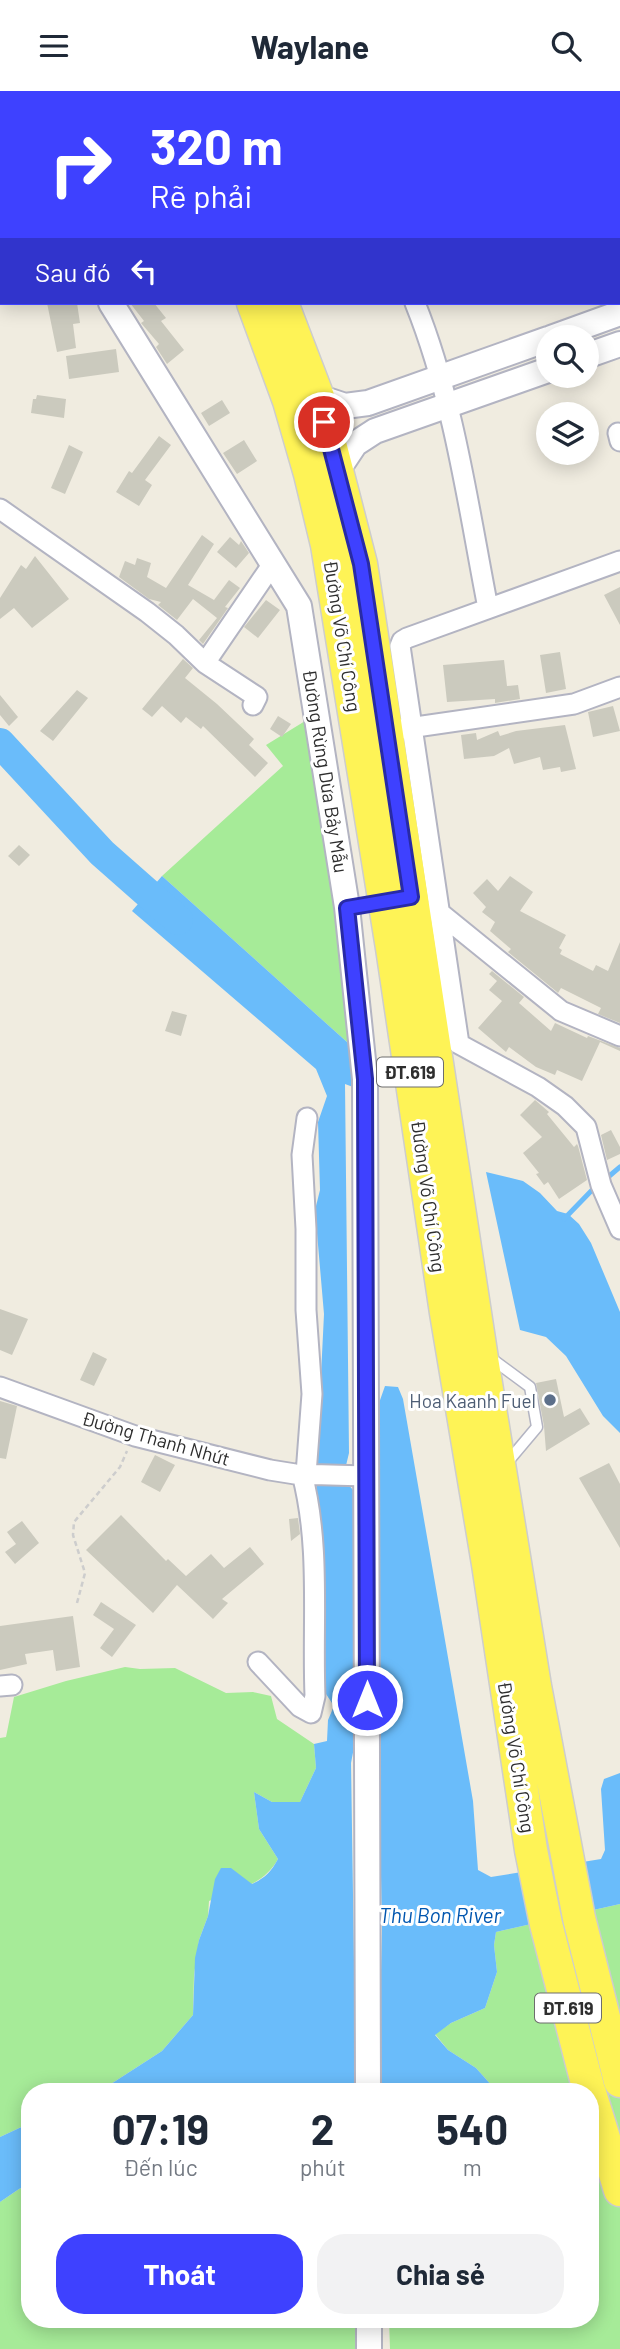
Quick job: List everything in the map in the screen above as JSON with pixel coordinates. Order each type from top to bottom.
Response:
[{"type":"main road","name":"Đường Võ Chí Công","points":[[254,305],[289,401],[327,545],[398,899],[481,1350],[535,1686],[564,1844],[579,1918],[620,2081]]},
{"type":"main road","name":"Đường Võ Chí Công","points":[[283,305],[318,397],[361,564],[399,730],[398,899],[446,1313],[488,1564],[531,1850],[546,1924],[588,2083]]},
{"type":"main road","name":"ĐT.619","points":[[599,2121],[620,2190]]},
{"type":"street","name":"Đường Rừng Dừa Bảy Mẫu","points":[[112,305],[299,606],[347,908],[365,1079],[362,1476],[368,2083]]},
{"type":"street","points":[[416,305],[448,406],[488,608]]},
{"type":"street","points":[[586,325],[620,313]]},
{"type":"street","points":[[318,397],[345,406],[368,403],[536,343]]},
{"type":"street","points":[[599,351],[620,344]]},
{"type":"street","points":[[337,471],[355,444],[375,431],[536,374]]},
{"type":"street","points":[[0,509],[147,612],[205,663],[257,697],[253,705]]},
{"type":"street","points":[[620,561],[402,641],[399,730],[441,912],[459,1044],[538,1087],[565,1106],[586,1127],[601,1185],[620,1229]]},
{"type":"street","points":[[205,663],[272,565]]},
{"type":"street","points":[[399,730],[574,704],[620,687]]},
{"type":"street","points":[[347,908],[398,899],[441,912],[561,1011],[620,1036]]},
{"type":"street","points":[[258,1662],[300,1707],[311,1713],[316,1696],[313,1545],[308,1474],[312,1394],[306,1310],[302,1155],[307,1118]]},
{"type":"street","name":"Đường Thanh Nhứt","points":[[0,1387],[135,1436],[270,1470],[362,1476]]},
{"type":"street","points":[[369,2328],[369,2349]]},
{"type":"lane","points":[[481,1350],[530,1387],[537,1427],[500,1470]]},
{"type":"path","points":[[77,1603],[85,1573],[73,1535],[74,1522],[120,1467],[135,1436]]},
{"type":"green space","points":[[310,718],[357,1051],[162,876],[283,766],[266,745]]},
{"type":"green space","points":[[125,1667],[175,1668],[226,1693],[253,1692],[271,1696],[277,1719],[314,1744],[316,1768],[300,1802],[272,1802],[254,1792],[259,1829],[278,1859],[257,1881],[209,1901],[194,1975],[193,2015],[162,2051],[112,2083],[21,2083],[21,2127],[0,2137],[0,1738],[6,1737],[14,1697]]},
{"type":"green space","points":[[620,1904],[620,2349],[390,2349],[389,2328],[599,2328],[599,2083],[489,2083],[476,2068],[448,2050],[435,2034],[451,2023],[485,2008],[497,1972],[494,1945],[496,1932]]},
{"type":"green space","points":[[21,2188],[21,2328],[358,2328],[358,2349],[0,2349],[0,2202]]},
{"type":"water","points":[[162,876],[357,1051],[361,1090],[345,1084],[349,1453],[343,1478],[353,1490],[356,1737],[351,1763],[356,2083],[112,2083],[162,2051],[193,2015],[195,1958],[208,1916],[215,1879],[221,1868],[231,1868],[252,1884],[267,1874],[278,1859],[259,1829],[254,1792],[272,1802],[300,1802],[316,1768],[314,1744],[327,1741],[328,1720],[334,1706],[324,1691],[322,1563],[316,1477],[324,1314],[315,1210],[320,1190],[318,1122],[327,1096],[316,1069],[132,911]]},
{"type":"water","points":[[486,1172],[523,1181],[540,1193],[557,1211],[568,1214],[579,1224],[591,1243],[620,1312],[620,1433],[603,1416],[566,1356],[546,1337],[520,1330]]},
{"type":"water","name":"Thu Bon River","points":[[385,1386],[398,1387],[403,1399],[473,1801],[478,1870],[491,1877],[601,1859],[605,1850],[601,1789],[604,1779],[620,1773],[620,1904],[496,1932],[494,1945],[497,1972],[485,2008],[451,2023],[435,2035],[448,2050],[476,2068],[489,2083],[378,2083],[382,1930],[377,1663],[379,1403]]},
{"type":"water","points":[[21,2127],[21,2188],[0,2202],[0,2137]]},
{"type":"building","points":[[47,305],[77,305],[80,323],[73,324],[76,348],[57,352]]},
{"type":"building","points":[[132,305],[156,305],[166,318],[161,321],[184,350],[167,364],[156,347],[159,344],[141,323],[144,321]]},
{"type":"building","points":[[116,349],[119,372],[69,379],[66,356]]},
{"type":"building","points":[[37,395],[66,399],[64,418],[31,413],[33,399],[36,399]]},
{"type":"building","points":[[222,400],[230,413],[209,426],[201,413]]},
{"type":"building","points":[[159,436],[171,445],[145,480],[152,485],[139,506],[116,492],[129,471],[132,473]]},
{"type":"building","points":[[244,440],[257,461],[237,474],[223,453]]},
{"type":"building","points":[[69,445],[83,452],[65,494],[51,488]]},
{"type":"building","points":[[202,535],[214,544],[188,585],[214,600],[229,580],[240,588],[203,644],[199,640],[217,618],[193,599],[177,620],[158,605],[161,602],[149,599],[119,577],[125,561],[135,565],[137,558],[151,563],[147,577],[166,588]]},
{"type":"building","points":[[230,537],[239,545],[241,541],[249,553],[236,568],[217,552]]},
{"type":"building","points":[[35,556],[69,599],[32,628],[14,608],[0,619],[0,598],[21,565],[26,569]]},
{"type":"building","points":[[620,587],[620,625],[604,595]]},
{"type":"building","points":[[266,600],[280,610],[258,638],[244,627]]},
{"type":"building","points":[[560,652],[566,689],[546,693],[540,655]]},
{"type":"building","points":[[183,659],[193,668],[185,678],[254,739],[249,745],[268,763],[255,777],[203,726],[201,729],[186,717],[181,723],[162,706],[152,717],[142,709]]},
{"type":"building","points":[[504,660],[507,686],[518,685],[520,699],[495,703],[495,699],[447,702],[443,665]]},
{"type":"building","points":[[77,690],[88,698],[53,741],[40,731]]},
{"type":"building","points":[[0,695],[18,717],[9,726],[0,715]]},
{"type":"building","points":[[613,706],[620,731],[593,737],[588,712]]},
{"type":"building","points":[[278,716],[291,724],[282,737],[270,729]]},
{"type":"building","points":[[565,725],[576,769],[561,772],[560,767],[543,770],[540,757],[514,764],[509,748],[494,756],[464,759],[461,735],[476,733],[477,740],[498,731],[500,736],[516,731]]},
{"type":"building","points":[[19,845],[30,855],[19,866],[8,856]]},
{"type":"building","points":[[510,876],[533,892],[520,911],[566,935],[559,948],[562,950],[560,954],[593,971],[596,965],[608,971],[620,942],[620,1023],[598,1014],[601,1008],[561,988],[558,993],[508,952],[511,949],[490,931],[495,922],[482,912],[486,907],[473,893],[487,879],[498,891]]},
{"type":"building","points":[[492,971],[524,997],[519,1003],[551,1031],[555,1023],[587,1038],[588,1036],[620,1048],[620,1051],[600,1042],[582,1081],[557,1070],[555,1075],[536,1067],[509,1047],[506,1052],[478,1028],[502,1001],[489,990],[497,981],[489,974]]},
{"type":"building","points":[[172,1011],[187,1015],[181,1036],[165,1031]]},
{"type":"building","points":[[535,1100],[549,1112],[547,1114],[574,1147],[577,1144],[587,1180],[559,1199],[548,1182],[544,1185],[536,1174],[539,1173],[523,1153],[542,1137],[520,1115]]},
{"type":"building","points":[[611,1130],[620,1147],[620,1154],[607,1160],[601,1135]]},
{"type":"building","points":[[0,1309],[28,1319],[12,1355],[0,1350]]},
{"type":"building","points":[[93,1352],[107,1359],[94,1386],[80,1380]]},
{"type":"building","name":"Hoa Kaanh Fuel","points":[[556,1379],[564,1417],[580,1408],[590,1424],[546,1451],[536,1383]]},
{"type":"building","points":[[0,1401],[17,1406],[6,1459],[0,1458]]},
{"type":"building","points":[[155,1455],[175,1465],[160,1492],[141,1482]]},
{"type":"building","points":[[609,1463],[620,1484],[620,1548],[579,1478]]},
{"type":"building","points":[[121,1515],[166,1561],[168,1559],[186,1576],[211,1554],[224,1568],[250,1547],[264,1564],[222,1599],[228,1603],[213,1619],[177,1585],[153,1613],[86,1550]]},
{"type":"building","points":[[298,1518],[300,1534],[291,1541],[289,1519]]},
{"type":"building","points":[[22,1521],[39,1543],[15,1564],[5,1552],[16,1544],[7,1532]]},
{"type":"building","points":[[101,1602],[136,1625],[112,1657],[100,1648],[114,1629],[93,1615]]},
{"type":"building","points":[[73,1616],[80,1667],[56,1671],[53,1650],[25,1654],[27,1664],[0,1670],[0,1626]]},
{"type":"waterway","points":[[0,743],[102,853],[178,920]]},
{"type":"waterway","points":[[607,1178],[620,1167]]},
{"type":"waterway","points":[[564,1219],[595,1187]]},
{"type":"place","name":"Hoa Kaanh Fuel","points":[[550,1400]]},
{"type":"route","points":[[324,422],[361,564],[411,897],[347,908],[365,1079],[367,1700]]}]
